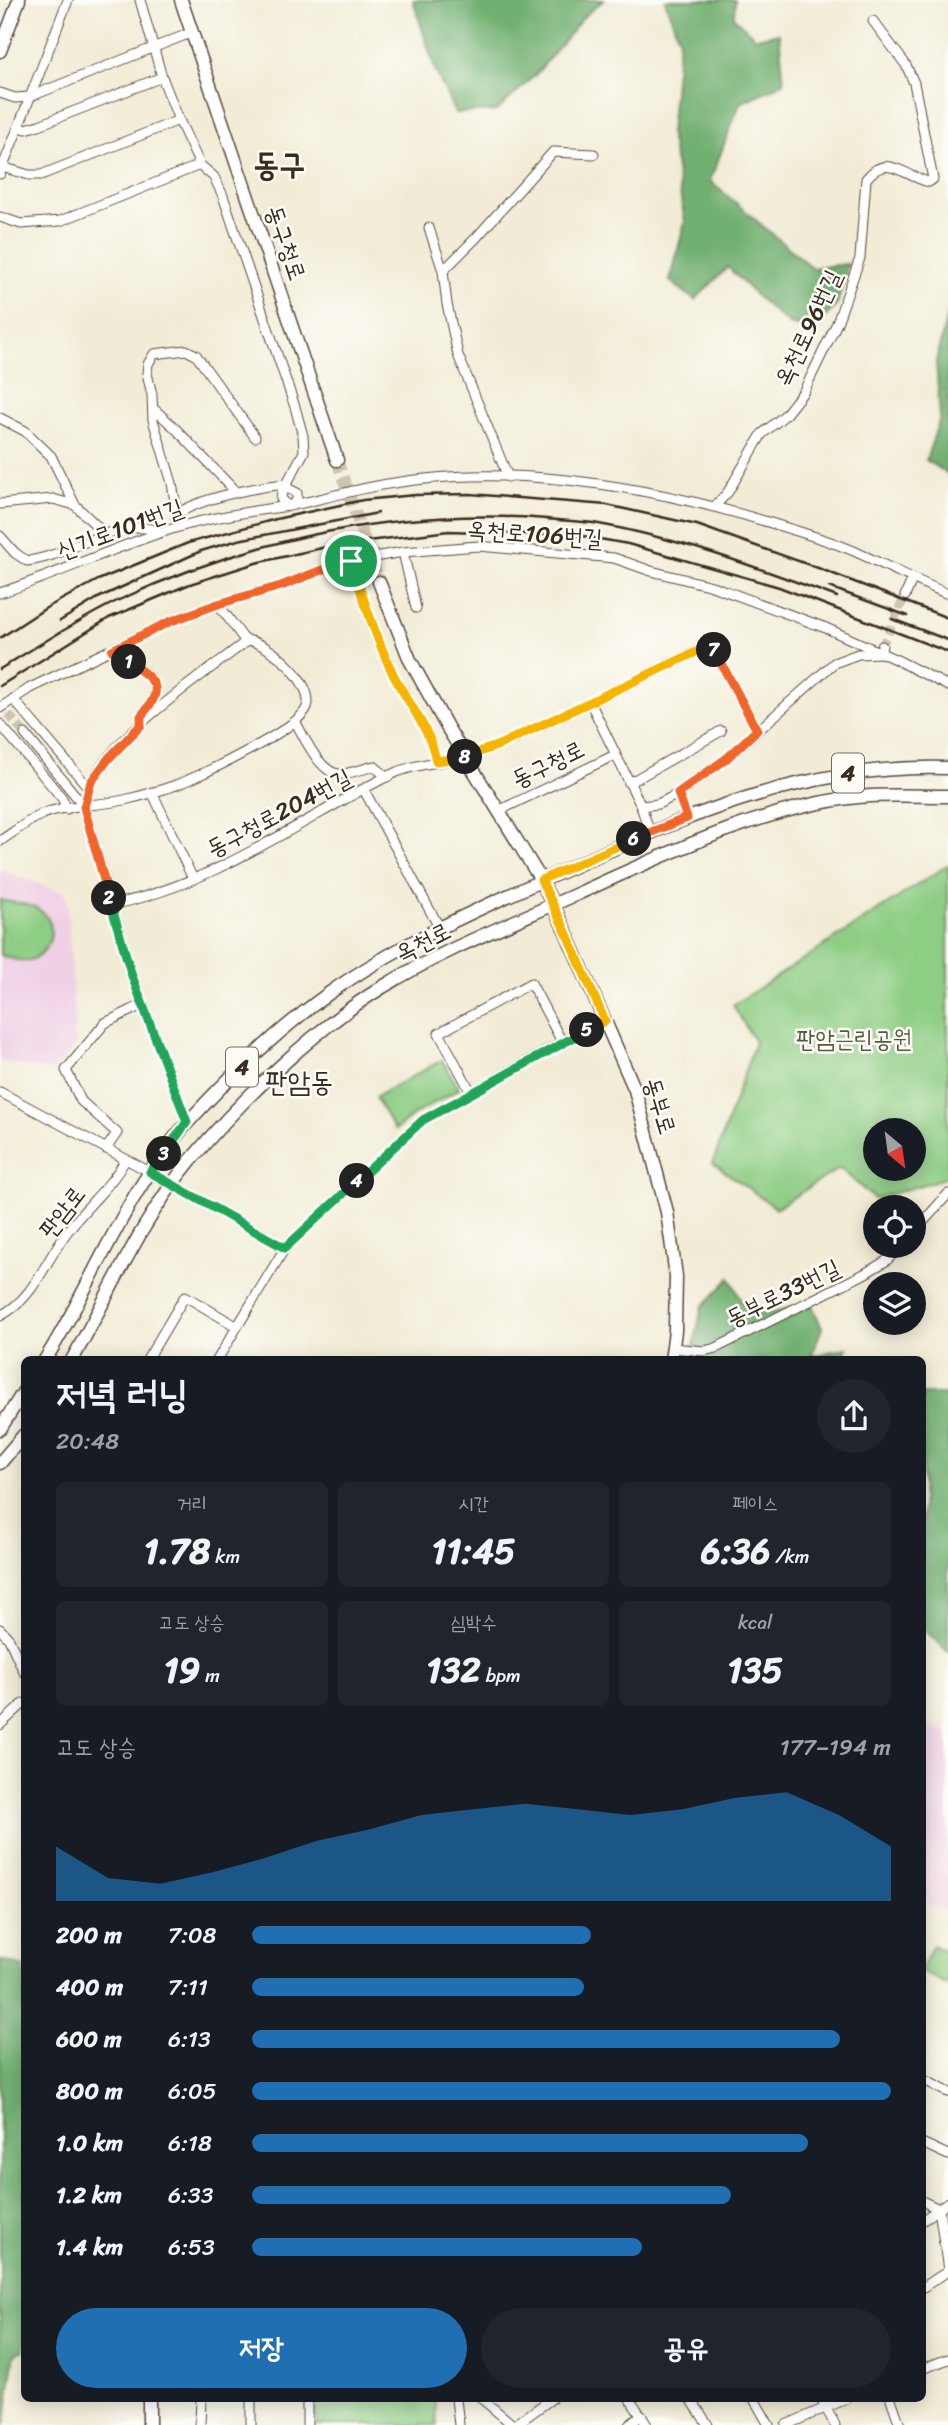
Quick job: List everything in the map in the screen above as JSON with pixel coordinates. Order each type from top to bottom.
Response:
[{"type":"main road","points":[[0,51],[19,0]]},
{"type":"main road","name":"동구청로","points":[[181,0],[337,460]]},
{"type":"main road","name":"동구청로","points":[[379,582],[410,660],[465,757],[541,880]]},
{"type":"main road","name":"옥천로","points":[[47,1356],[150,1172],[187,1122],[252,1057],[327,995],[387,956],[439,927],[687,818],[750,795],[842,774],[948,768]]},
{"type":"main road","name":"옥천로","points":[[74,1356],[151,1216],[192,1158],[252,1095],[312,1039],[370,996],[442,955],[553,904],[657,858],[778,813],[869,796],[948,796]]},
{"type":"main road","name":"동부로","points":[[541,880],[635,1090],[667,1212],[676,1276],[672,1354]]},
{"type":"main road","points":[[21,1396],[1,1427],[21,1440]]},
{"type":"main road","points":[[0,1463],[21,1443]]},
{"type":"main road","points":[[149,2402],[149,2425]]},
{"type":"street","points":[[68,0],[1,170],[41,175],[179,120]]},
{"type":"street","points":[[140,0],[162,77],[179,120],[200,165],[214,177],[223,196],[303,436],[304,452],[282,491],[273,503],[256,511]]},
{"type":"street","name":"옥천로96번길","points":[[715,506],[728,492],[762,434],[785,415],[804,391],[837,323],[860,258],[866,179],[873,169],[880,166],[892,166],[929,182],[933,179],[914,83],[906,65],[873,21]]},
{"type":"street","points":[[0,93],[15,98],[29,97],[192,32]]},
{"type":"street","points":[[19,127],[26,129],[39,125],[162,77]]},
{"type":"street","points":[[443,271],[553,152],[594,154]]},
{"type":"street","points":[[0,217],[21,224],[60,221],[200,165]]},
{"type":"street","points":[[429,228],[443,271],[458,355],[508,477]]},
{"type":"street","points":[[174,528],[177,514],[172,483],[153,420],[154,409],[147,373],[151,358],[158,352],[186,350],[197,355],[255,437]]},
{"type":"street","points":[[154,409],[237,493]]},
{"type":"street","points":[[0,418],[25,431],[51,456],[75,505],[104,533]]},
{"type":"street","points":[[282,491],[283,503],[291,505],[298,500],[293,473]]},
{"type":"street","points":[[177,514],[187,508],[237,493],[282,491],[288,488],[313,500],[415,480],[508,477],[626,488],[715,506],[856,552],[912,580],[948,594]]},
{"type":"street","points":[[0,504],[53,499],[75,505]]},
{"type":"street","name":"신기로101번길","points":[[0,593],[174,528],[313,500]]},
{"type":"street","points":[[0,536],[15,553],[27,561],[70,549],[104,533],[146,527],[161,532]]},
{"type":"street","name":"옥천로106번길","points":[[0,708],[30,688],[169,622],[218,604],[281,586],[351,561],[403,552],[478,546],[614,558],[724,590],[881,650],[948,687]]},
{"type":"street","points":[[403,552],[416,608]]},
{"type":"street","points":[[351,561],[393,673],[434,747],[436,761]]},
{"type":"street","points":[[905,596],[912,580]]},
{"type":"street","points":[[218,604],[246,642]]},
{"type":"street","points":[[0,841],[45,813],[84,807],[122,800],[176,785],[230,759],[296,723],[307,707],[306,691],[295,673],[262,644],[248,640],[141,725],[109,758],[91,782],[84,807]]},
{"type":"street","name":"동구청로204번길","points":[[111,905],[141,899],[193,879],[265,845],[387,777],[422,763],[465,757],[499,745],[711,645],[757,730]]},
{"type":"street","points":[[112,650],[148,675],[153,682],[154,701],[141,716],[141,725]]},
{"type":"street","points":[[640,806],[658,804],[726,759],[834,663],[858,654],[881,650]]},
{"type":"street","points":[[13,699],[89,788]]},
{"type":"street","points":[[590,702],[640,806],[650,833]]},
{"type":"street","points":[[296,723],[327,770],[339,775],[374,766],[387,777]]},
{"type":"street","points":[[0,724],[62,798],[67,809]]},
{"type":"street","points":[[629,783],[721,731]]},
{"type":"street","points":[[26,734],[84,807],[142,1005],[187,1122]]},
{"type":"street","name":"동구청로","points":[[498,810],[615,755]]},
{"type":"street","name":"옥천로","points":[[364,790],[439,927]]},
{"type":"street","points":[[152,792],[193,879]]},
{"type":"street","points":[[678,793],[687,818]]},
{"type":"street","points":[[471,1092],[439,1033],[531,983],[562,1042]]},
{"type":"street","points":[[106,1149],[117,1133],[81,1101],[66,1070],[105,1023],[142,1005]]},
{"type":"street","points":[[219,1356],[285,1248],[423,1120],[605,1021]]},
{"type":"street","points":[[0,1092],[285,1248]]},
{"type":"street","name":"판암로","points":[[0,1316],[22,1301],[66,1232],[116,1176],[125,1160]]},
{"type":"street","points":[[926,1219],[948,1194]]},
{"type":"street","name":"동부로33번길","points":[[672,1354],[716,1348],[864,1274],[889,1258]]},
{"type":"street","points":[[149,1356],[185,1296],[236,1326]]},
{"type":"street","points":[[0,1629],[9,1639],[21,1665]]},
{"type":"street","points":[[0,1725],[21,1706]]},
{"type":"street","points":[[926,2081],[948,2092]]},
{"type":"street","points":[[926,2145],[948,2155]]},
{"type":"street","points":[[926,2218],[948,2202]]},
{"type":"street","points":[[926,2203],[939,2209]]},
{"type":"street","points":[[926,2285],[948,2271],[939,2209]]},
{"type":"street","points":[[926,2367],[948,2359]]},
{"type":"street","points":[[200,2425],[201,2402]]},
{"type":"street","points":[[251,2402],[251,2425]]},
{"type":"street","points":[[307,2402],[307,2425]]},
{"type":"street","points":[[456,2402],[459,2425]]},
{"type":"street","points":[[486,2402],[514,2425],[547,2402]]},
{"type":"street","points":[[632,2402],[647,2425]]},
{"type":"street","points":[[693,2402],[708,2425]]},
{"type":"street","points":[[756,2402],[769,2425]]},
{"type":"street","points":[[892,2402],[900,2425]]},
{"type":"street","points":[[786,2425],[824,2403],[835,2425]]},
{"type":"street","points":[[629,2425],[642,2415]]},
{"type":"shaded area","points":[[0,870],[67,894],[76,1044],[55,1071],[0,1061]]},
{"type":"shaded area","points":[[926,1724],[948,1733],[948,1912],[926,1903]]},
{"type":"green space","points":[[413,0],[604,0],[585,15],[537,73],[497,111],[455,113],[436,72]]},
{"type":"green space","points":[[665,0],[735,0],[734,18],[756,38],[779,33],[784,83],[740,103],[710,181],[812,268],[848,264],[837,305],[813,330],[789,324],[728,267],[695,300],[670,281],[685,222],[670,133],[679,39]]},
{"type":"green space","points":[[948,311],[948,474],[926,460],[940,418],[936,361]]},
{"type":"green space","name":"판암근린공원","points":[[948,865],[948,1177],[887,1195],[870,1195],[840,1168],[776,1208],[713,1163],[755,1042],[733,1005]]},
{"type":"green space","points":[[0,900],[30,906],[45,915],[51,930],[50,938],[47,946],[35,958],[24,961],[0,955]]},
{"type":"green space","points":[[442,1060],[459,1089],[415,1114],[395,1130],[375,1097]]},
{"type":"green space","points":[[730,1278],[749,1315],[812,1305],[822,1328],[811,1356],[694,1356],[693,1349],[702,1307]]},
{"type":"green space","points":[[847,1348],[844,1356],[811,1356]]},
{"type":"green space","points":[[926,1394],[948,1394],[948,1652],[926,1631]]},
{"type":"green space","points":[[933,1945],[948,1953],[948,1985],[926,1974],[926,1958]]},
{"type":"green space","points":[[0,1960],[21,1966],[21,2351],[15,2354],[5,2425],[0,2425]]},
{"type":"green space","points":[[316,2402],[435,2402],[437,2425],[316,2425]]},
{"type":"tunnel","points":[[337,460],[379,582]]},
{"type":"tunnel","points":[[882,646],[905,596]]},
{"type":"tunnel","points":[[0,704],[25,734]]},
{"type":"railway","points":[[0,638],[46,608],[98,580],[188,543],[276,519],[363,500],[415,495],[470,494],[607,505],[697,525],[948,618]]},
{"type":"railway","points":[[60,621],[98,598],[201,551],[238,540],[378,513]]},
{"type":"railway","points":[[0,669],[119,600],[221,560],[328,532],[437,518],[492,516],[547,519],[630,530],[749,565],[837,597]]},
{"type":"railway","points":[[0,686],[109,618],[190,584],[256,563],[335,545],[449,531],[583,536],[628,544],[779,587],[948,652]]},
{"type":"railway","points":[[829,587],[908,616]]},
{"type":"railway","points":[[892,619],[948,640]]},
{"type":"district","name":"동구","points":[[279,164]]},
{"type":"district","name":"판암동","points":[[299,1081]]},
{"type":"route","points":[[351,561],[380,643],[393,673],[434,747],[436,761],[465,757],[499,745],[711,645],[757,730],[726,759],[678,793],[687,818],[541,880],[605,1021],[423,1120],[285,1248],[150,1172],[187,1122],[132,976],[84,807],[91,782],[109,758],[141,725],[141,716],[154,701],[153,682],[148,675],[112,650],[169,622],[351,561]]}]
